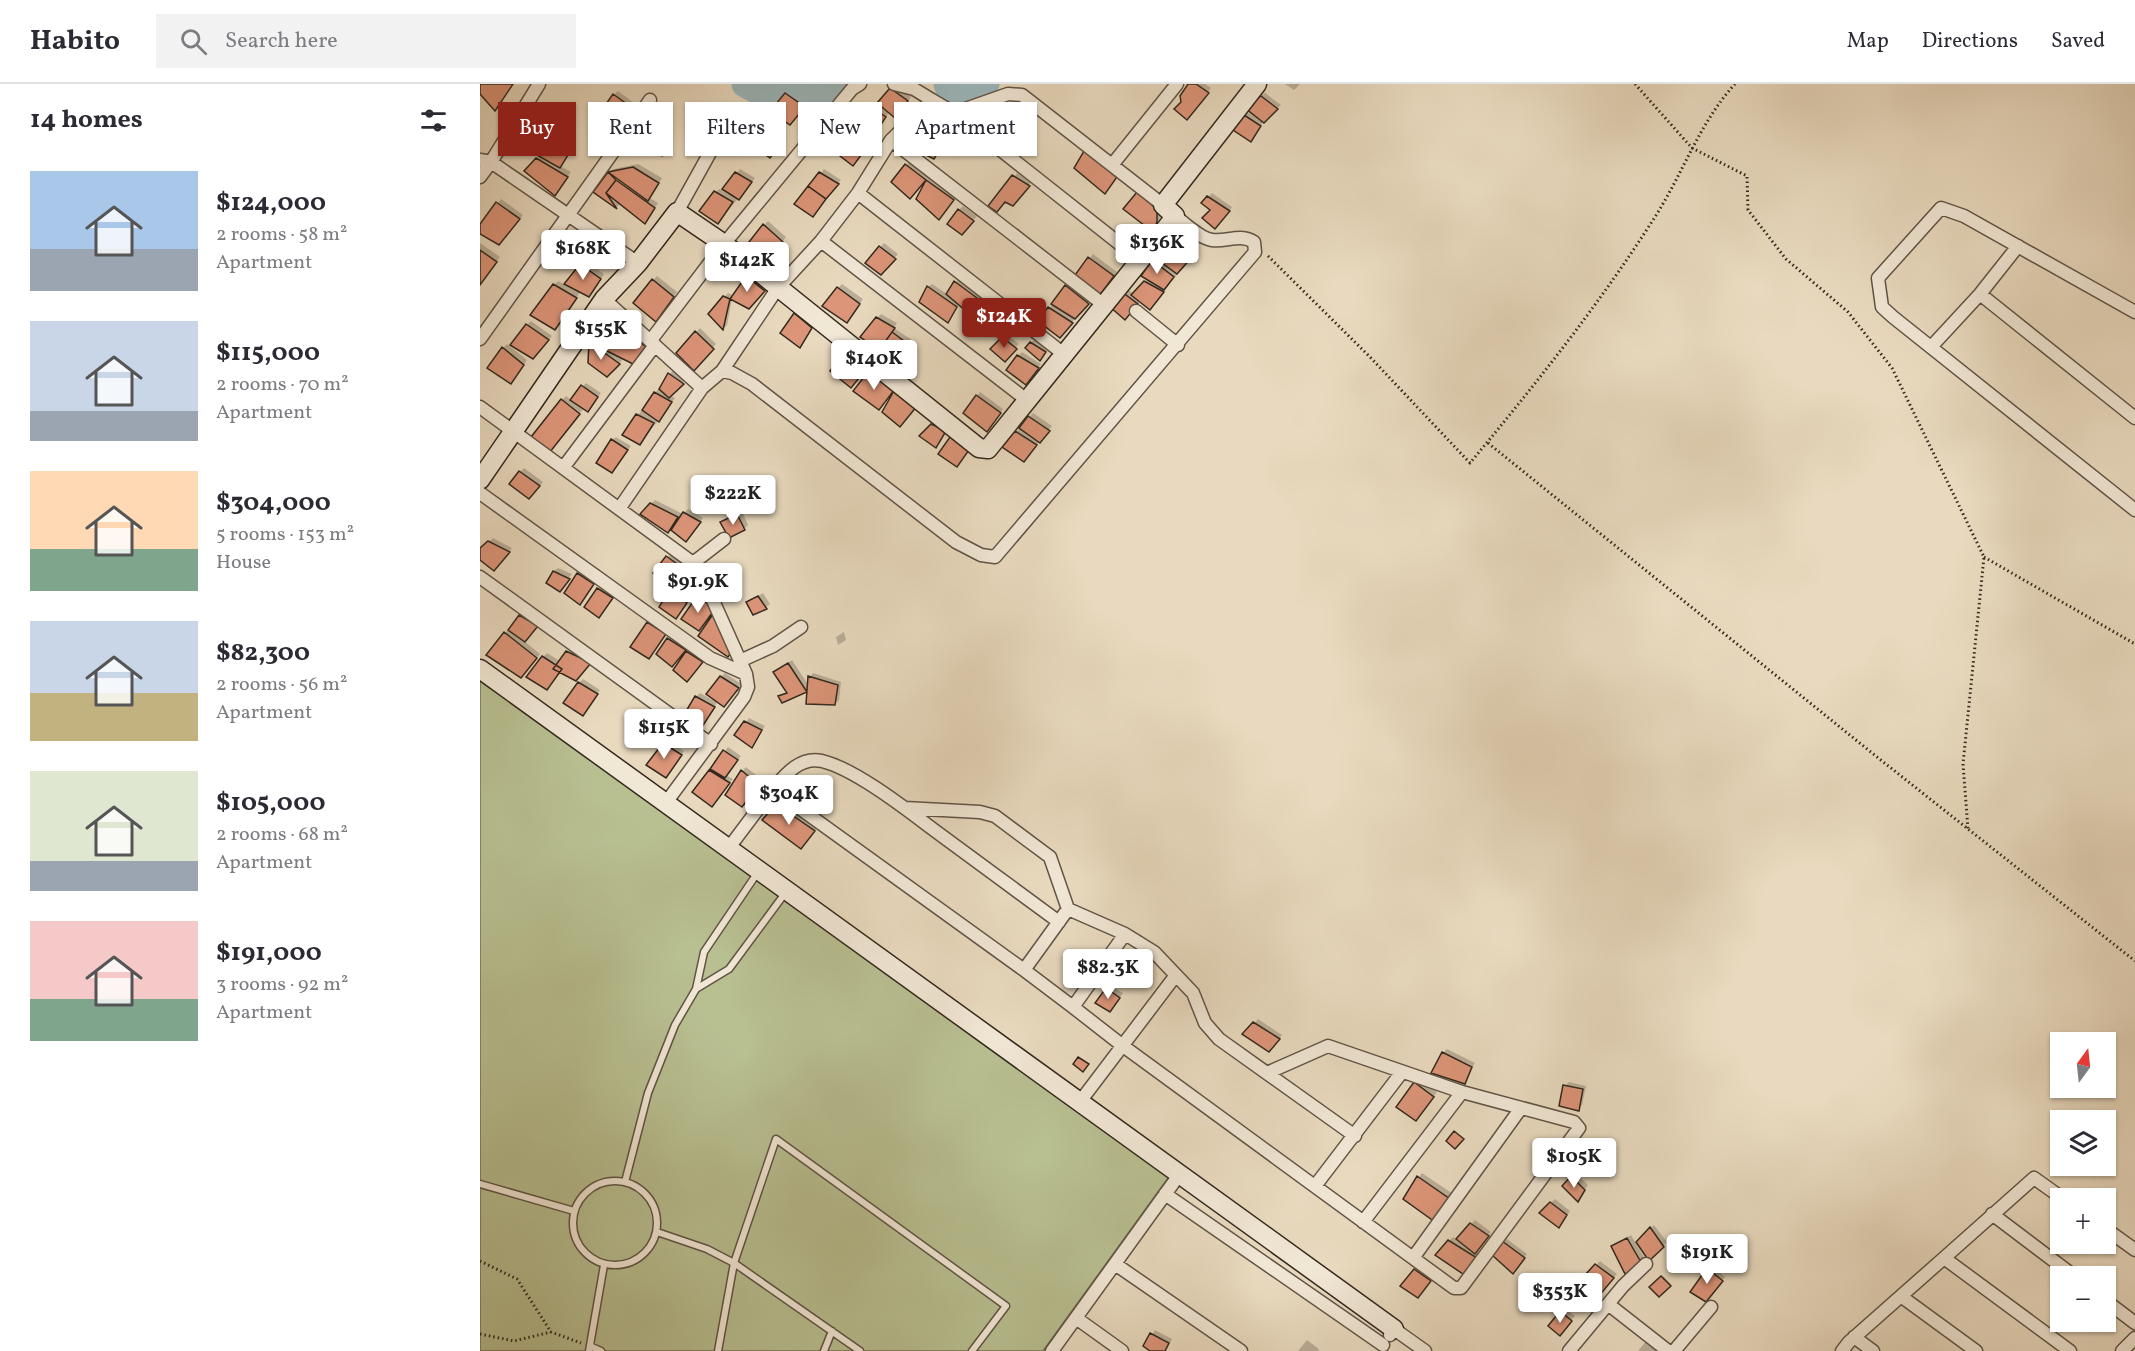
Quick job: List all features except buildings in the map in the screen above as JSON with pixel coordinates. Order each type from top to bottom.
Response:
[{"type":"street","points":[[480,177],[485,161],[539,84]]},
{"type":"street","points":[[563,468],[724,244],[852,89],[860,84]]},
{"type":"street","points":[[894,84],[914,89],[935,102]]},
{"type":"street","points":[[1112,165],[1177,84]]},
{"type":"street","points":[[677,212],[724,244],[777,289],[980,448],[988,449],[994,445],[1140,260],[1169,211],[1257,84]]},
{"type":"street","points":[[985,102],[1008,94],[1022,95],[1031,102]]},
{"type":"street","points":[[480,339],[650,100]]},
{"type":"street","points":[[619,509],[702,388],[722,371],[777,289],[821,241],[858,193],[891,140],[932,100]]},
{"type":"street","points":[[722,371],[732,373],[752,384],[956,542],[981,555],[995,557],[1255,252],[1254,242],[1241,237],[1213,240],[1204,237],[1037,107]]},
{"type":"street","points":[[891,140],[1104,306]]},
{"type":"street","points":[[480,480],[604,299],[638,263],[677,212],[708,156]]},
{"type":"street","points":[[1008,156],[1140,260]]},
{"type":"street","points":[[485,161],[570,215],[638,263]]},
{"type":"street","points":[[858,193],[1065,355]]},
{"type":"street","points":[[2135,312],[1964,216],[1941,208],[1878,278],[1882,307],[2135,510]]},
{"type":"street","points":[[821,241],[1028,401]]},
{"type":"street","points":[[1931,346],[1980,294],[2018,246]]},
{"type":"street","points":[[1980,294],[2135,418]]},
{"type":"street","points":[[604,299],[702,388]]},
{"type":"street","points":[[1136,311],[1178,345]]},
{"type":"street","points":[[480,407],[693,563],[707,587],[746,674],[748,687],[744,697],[711,744],[665,804]]},
{"type":"street","points":[[480,493],[710,658],[746,674]]},
{"type":"street","points":[[693,563],[724,539]]},
{"type":"street","points":[[480,577],[711,744]]},
{"type":"street","points":[[740,661],[773,646],[801,627]]},
{"type":"street","points":[[480,669],[1425,1351]]},
{"type":"street","points":[[728,849],[790,768],[812,761],[821,761],[867,783],[905,808],[1059,922]]},
{"type":"street","points":[[773,789],[1024,970],[1123,1046],[1454,1288],[1461,1288],[1579,1128],[1574,1122],[1462,1092],[1328,1046],[1267,1074]]},
{"type":"street","points":[[905,808],[981,812],[995,816],[1050,856],[1068,909],[1125,934],[1154,952],[1193,993],[1205,1023],[1216,1037],[1354,1136]]},
{"type":"street","points":[[1024,970],[1068,909]]},
{"type":"street","points":[[1073,1006],[1125,934]]},
{"type":"street","points":[[1079,1103],[1176,975]]},
{"type":"street","points":[[1315,1186],[1402,1072]]},
{"type":"street","points":[[1364,1222],[1462,1092]]},
{"type":"street","points":[[1413,1258],[1521,1108]]},
{"type":"street","points":[[1052,1351],[1179,1175]]},
{"type":"street","points":[[1842,1351],[1854,1337],[2034,1178],[2050,1189]]},
{"type":"street","points":[[1166,1194],[1380,1348],[1394,1329]]},
{"type":"street","points":[[1992,1215],[2061,1266]]},
{"type":"street","points":[[2116,1236],[2135,1250]]},
{"type":"street","points":[[1944,1258],[2070,1351]]},
{"type":"street","points":[[1115,1264],[1241,1351]]},
{"type":"street","points":[[1569,1351],[1608,1304],[1646,1264]]},
{"type":"street","points":[[1902,1297],[1976,1351]]},
{"type":"street","points":[[1608,1304],[1668,1351]]},
{"type":"street","points":[[1674,1351],[1711,1307]]},
{"type":"street","points":[[2116,1309],[2135,1323]]},
{"type":"street","points":[[1076,1318],[1122,1351]]},
{"type":"street","points":[[1854,1337],[1873,1351]]},
{"type":"street","points":[[2122,1351],[2135,1338]]},
{"type":"lane","points":[[625,1182],[648,1093],[660,1058],[696,989],[704,952],[759,871]]},
{"type":"lane","points":[[696,989],[729,969],[787,891]]},
{"type":"lane","points":[[718,1351],[734,1263],[776,1139],[1006,1306],[972,1351]]},
{"type":"lane","points":[[625,1182],[635,1186],[651,1201],[658,1221],[657,1232],[652,1245],[643,1256],[618,1266],[604,1264],[591,1259],[578,1244],[572,1224],[574,1211],[588,1190],[600,1184],[625,1182]]},
{"type":"lane","points":[[480,1184],[574,1211]]},
{"type":"lane","points":[[657,1232],[707,1249],[734,1263],[860,1351]]},
{"type":"lane","points":[[601,1351],[590,1348],[604,1264]]},
{"type":"lane","points":[[824,1351],[832,1331]]},
{"type":"path","points":[[1635,84],[1692,148],[1747,176],[1748,210],[1786,259],[1848,312],[1892,368],[1983,557],[1963,764],[1968,829]]},
{"type":"path","points":[[1254,242],[1370,357],[1470,464],[1550,368],[1654,219],[1718,103],[1735,84]]},
{"type":"path","points":[[1488,442],[2135,961]]},
{"type":"path","points":[[1983,557],[2135,644]]},
{"type":"path","points":[[480,1261],[517,1279],[551,1332],[590,1348]]},
{"type":"path","points":[[480,1334],[514,1341],[551,1332]]},
{"type":"green space","points":[[480,675],[1171,1174],[1043,1351],[480,1351]]},
{"type":"waterway","points":[[745,84],[762,93],[777,86],[828,94],[842,84]]},
{"type":"waterway","points":[[947,84],[948,87],[961,92],[986,84]]}]
